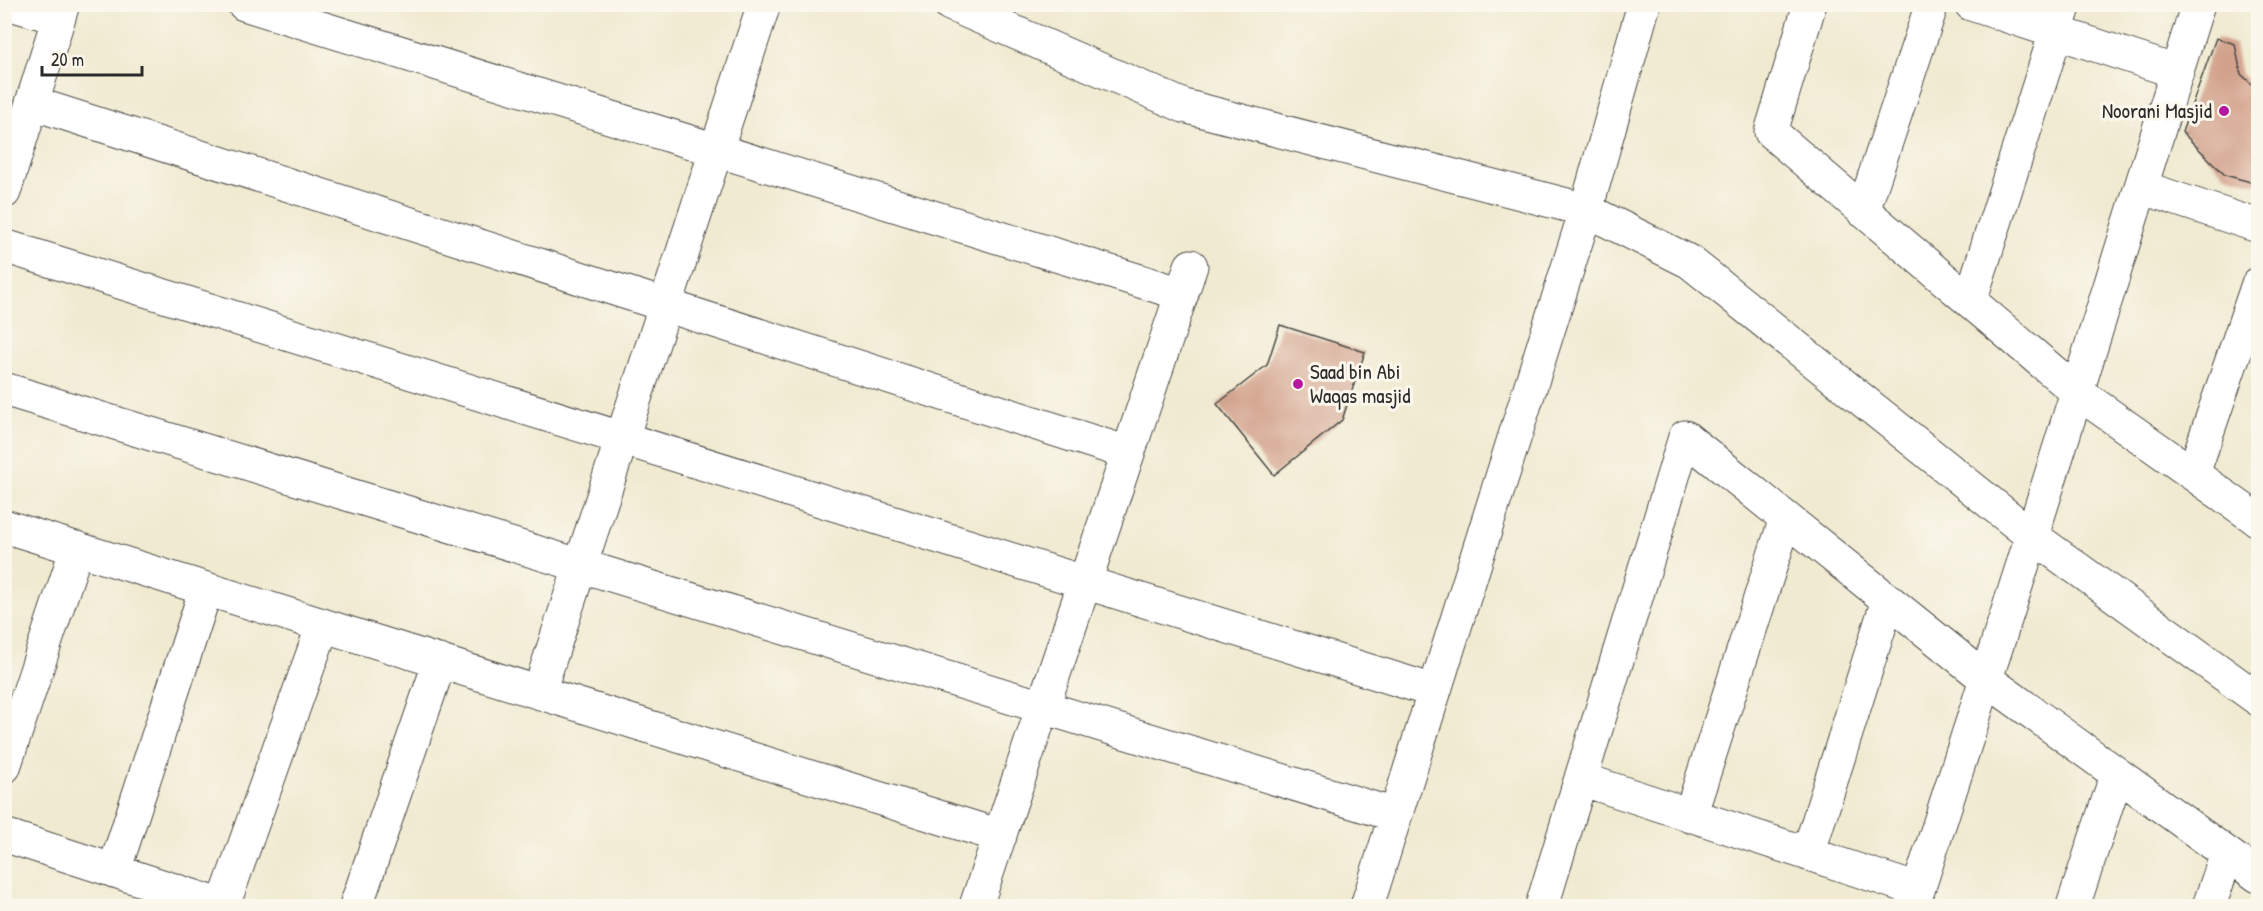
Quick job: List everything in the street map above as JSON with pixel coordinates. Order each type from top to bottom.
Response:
[{"type":"street","points":[[4,192],[20,119],[61,11],[10,4]]},
{"type":"street","points":[[243,4],[717,150],[1186,280],[976,906]]},
{"type":"street","points":[[539,692],[764,4]]},
{"type":"street","points":[[950,4],[1184,106],[1586,210],[1690,262],[2032,536],[2259,699]]},
{"type":"street","points":[[1367,906],[1586,210],[1644,4]]},
{"type":"street","points":[[1810,4],[1771,132],[2077,392],[2259,520]]},
{"type":"street","points":[[1863,211],[1932,4]]},
{"type":"street","points":[[1971,4],[2061,19],[2177,72]]},
{"type":"street","points":[[1581,779],[1808,854],[1915,898],[2032,536],[2198,4]]},
{"type":"street","points":[[1970,302],[2061,19]]},
{"type":"street","points":[[20,119],[666,306],[1128,453]]},
{"type":"street","points":[[2141,187],[2259,226]]},
{"type":"street","points":[[4,246],[1434,692]]},
{"type":"street","points":[[2193,474],[2259,284]]},
{"type":"street","points":[[4,389],[1395,815]]},
{"type":"street","points":[[1547,905],[1581,779],[1685,437],[1986,679],[2259,876]]},
{"type":"street","points":[[1690,816],[1785,518]]},
{"type":"street","points":[[4,526],[1000,836]]},
{"type":"street","points":[[4,767],[77,548]]},
{"type":"street","points":[[114,871],[206,589]]},
{"type":"street","points":[[1808,854],[1888,600]]},
{"type":"street","points":[[4,835],[223,906],[323,625]]},
{"type":"street","points":[[356,906],[440,661]]},
{"type":"street","points":[[2073,906],[2117,774]]},
{"type":"street","points":[[2209,906],[2227,854]]},
{"type":"building","name":"Noorani Masjid","points":[[2216,38],[2235,44],[2241,74],[2258,90],[2258,184],[2225,175],[2182,132]]},
{"type":"building","name":"Saad bin Abi Waqas masjid","points":[[1280,325],[1365,352],[1342,420],[1274,475],[1217,404],[1267,365]]},
{"type":"place","name":"Noorani Masjid","points":[[2224,111]]},
{"type":"place","name":"Saad bin Abi Waqas masjid","points":[[1298,384]]}]
